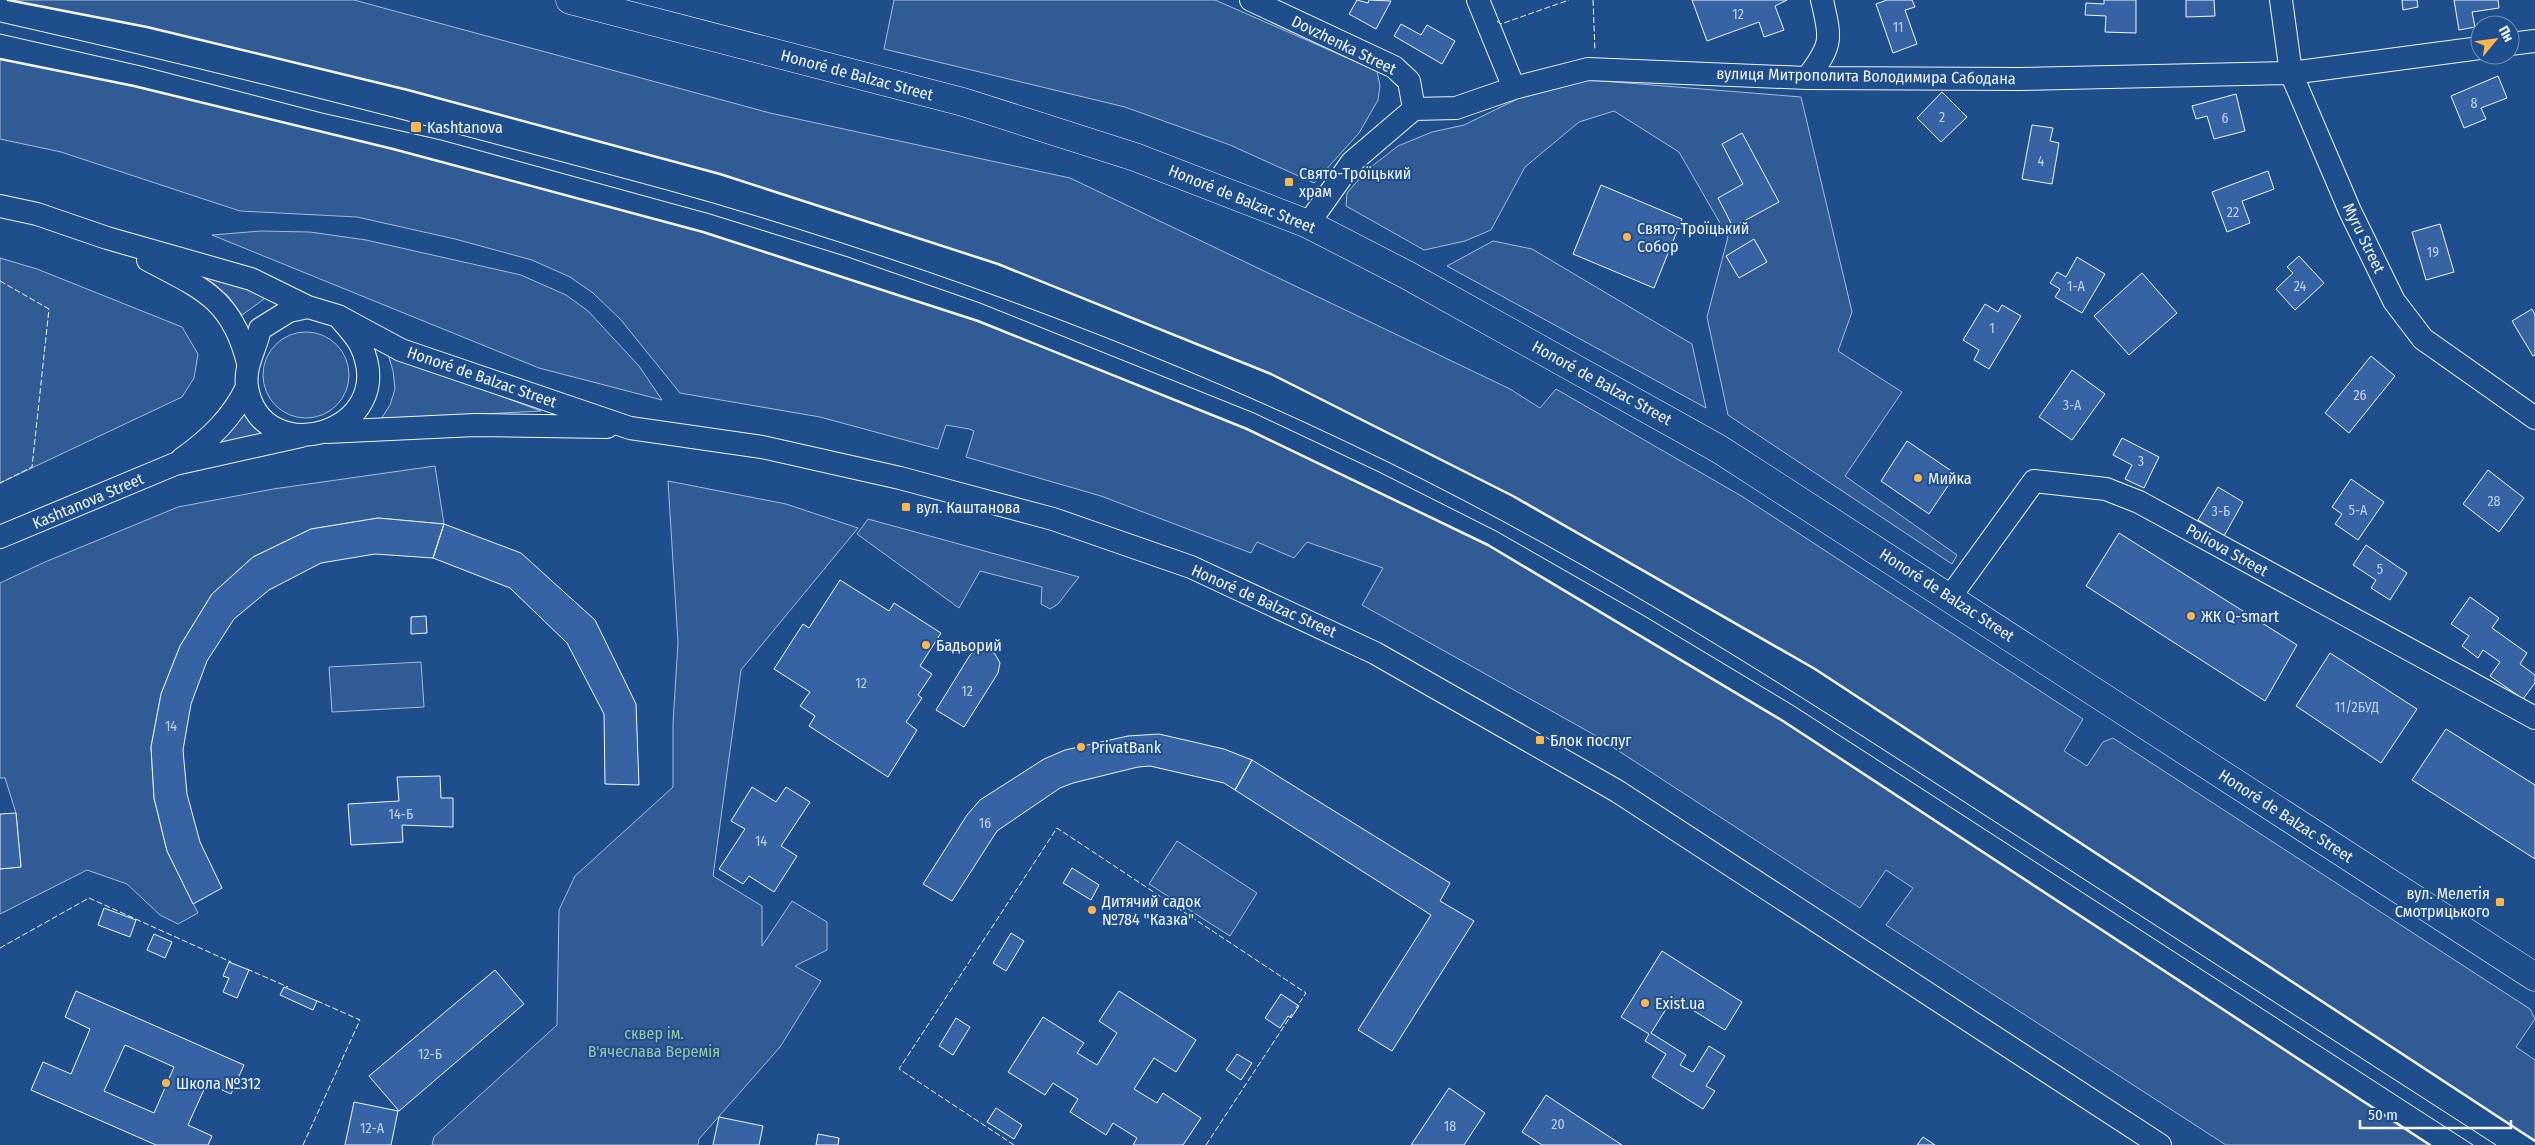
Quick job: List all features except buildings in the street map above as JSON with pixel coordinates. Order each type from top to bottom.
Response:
[{"type":"main road","name":"Honoré de Balzac Street","points":[[570,0],[963,102],[1135,157],[1308,224],[1408,275],[1719,449],[2535,977]]},
{"type":"street","name":"Dovzhenka Street","points":[[1251,0],[1394,67],[1409,81],[1414,109]]},
{"type":"street","points":[[1478,0],[1514,88]]},
{"type":"street","points":[[1807,78],[1822,58],[1830,35],[1822,0]]},
{"type":"street","name":"Myru Street","points":[[2281,0],[2291,73],[2350,211],[2394,301],[2423,339],[2535,418]]},
{"type":"street","points":[[2520,43],[2535,41]]},
{"type":"street","name":"вулиця Митрополита Володимира Сабодана","points":[[1414,109],[1456,108],[1514,88],[1588,69],[1807,78],[2019,79],[2291,73],[2470,49]]},
{"type":"street","points":[[1308,224],[1352,162],[1414,109]]},
{"type":"street","points":[[0,206],[37,214],[107,238],[251,280],[308,307],[338,316],[360,344],[368,366],[369,383],[358,408],[338,426],[326,432],[302,436],[277,428],[266,421],[251,400],[247,387],[248,362],[243,342],[222,307],[205,291],[107,238]]},
{"type":"street","points":[[248,362],[257,342],[260,329],[290,311],[308,307]]},
{"type":"street","name":"Honoré de Balzac Street","points":[[338,316],[402,350],[630,428]]},
{"type":"street","name":"Kashtanova Street","points":[[175,464],[201,446],[222,425],[236,410],[247,387]]},
{"type":"street","name":"Honoré de Balzac Street","points":[[326,432],[475,425],[630,428],[762,447],[900,478],[1053,519],[1191,567],[1375,653],[1617,792],[2160,1145]]},
{"type":"street","name":"Kashtanova Street","points":[[0,537],[175,464],[302,436]]},
{"type":"street","name":"Poliova Street","points":[[1950,597],[2034,481],[2106,489],[2139,502],[2535,718]]},
{"type":"shaded area","points":[[8,0],[354,0],[770,113],[1070,178],[1510,389],[1540,408],[1556,389],[1743,497],[2083,719],[2064,751],[2087,766],[2103,742],[2113,738],[2530,1009],[2535,1019],[2516,1047],[2535,1060],[2535,1141],[1815,669],[1513,496],[1271,374],[998,264],[720,174],[408,90],[147,27]]},
{"type":"shaded area","points":[[894,0],[1215,0],[1377,71],[1380,86],[1378,100],[1359,133],[1314,183],[1230,145],[1125,107],[884,49]]},
{"type":"shaded area","points":[[0,59],[134,86],[393,149],[703,232],[978,321],[1247,429],[1488,545],[1783,721],[2430,1145],[2226,1145],[1886,925],[1913,888],[1886,870],[1860,908],[1591,733],[1362,605],[1383,568],[1307,542],[1294,558],[1257,542],[1251,553],[1101,496],[966,457],[974,431],[969,429],[946,425],[938,449],[820,417],[680,393],[621,320],[593,293],[570,277],[532,260],[455,239],[357,217],[240,211],[61,152],[0,139]]},
{"type":"shaded area","points":[[1590,80],[1801,97],[1852,312],[1838,351],[1902,392],[1845,476],[1957,555],[1952,564],[1728,415],[1707,317],[1728,237],[1679,152],[1614,111],[1579,122],[1525,167],[1491,230],[1465,241],[1424,250],[1346,206],[1347,193],[1367,170],[1398,146],[1432,132],[1464,125],[1536,90]]},
{"type":"shaded area","points":[[261,231],[310,232],[366,240],[521,275],[566,295],[588,311],[639,366],[662,400],[539,368],[212,235]]},
{"type":"shaded area","points":[[1493,241],[1532,249],[1692,344],[1706,408],[1447,266]]},
{"type":"shaded area","points":[[0,258],[37,269],[182,327],[198,354],[194,378],[182,397],[0,483]]},
{"type":"shaded area","points":[[183,267],[271,294],[242,315],[228,296],[213,283]]},
{"type":"shaded area","points":[[306,332],[323,335],[337,344],[346,358],[349,375],[346,392],[337,406],[323,415],[306,418],[289,415],[275,406],[266,392],[263,375],[266,358],[275,344],[289,335]]},
{"type":"shaded area","points":[[388,354],[541,411],[381,419],[390,405],[395,389],[393,371]]},
{"type":"shaded area","points":[[246,413],[268,434],[214,446]]},
{"type":"shaded area","points":[[435,466],[444,524],[378,518],[311,529],[253,557],[212,594],[180,646],[161,694],[151,747],[154,798],[167,851],[198,913],[178,924],[160,915],[127,884],[87,870],[0,914],[0,869],[21,867],[16,813],[5,778],[0,778],[0,583],[45,562],[178,507],[273,489]]},
{"type":"shaded area","name":"сквер ім. В'ячеслава Веремія","points":[[668,481],[786,504],[858,528],[741,670],[713,876],[762,906],[762,946],[792,901],[827,922],[827,950],[795,966],[821,981],[780,1047],[699,1139],[698,1145],[432,1145],[434,1137],[557,1025],[559,910],[575,876],[673,787],[673,723],[678,643]]},
{"type":"shaded area","points":[[868,519],[1079,577],[1058,604],[1050,609],[1041,604],[1042,587],[980,571],[959,608],[857,534]]},
{"type":"shaded area","points":[[421,662],[424,707],[332,712],[329,667]]},
{"type":"shaded area","points":[[1177,841],[1257,893],[1230,936],[1149,884]]},
{"type":"tram line","points":[[0,22],[198,68],[394,117],[666,190],[799,229],[885,257],[1055,318],[1139,351],[1304,422],[1386,461],[1540,541],[1690,628],[1837,720],[2496,1145]]},
{"type":"tram line","points":[[0,34],[141,66],[322,113],[441,140],[710,214],[848,257],[980,303],[1254,413],[1377,471],[1496,531],[1646,617],[1794,706],[2473,1145]]},
{"type":"fence","points":[[1497,21],[1501,24],[1569,0]]},
{"type":"fence","points":[[1593,0],[1595,51]]},
{"type":"fence","points":[[0,281],[49,309],[32,467],[0,483]]},
{"type":"fence","points":[[1014,1145],[899,1069],[1057,828],[1306,993],[1296,1008]]},
{"type":"fence","points":[[0,948],[89,898],[231,962]]},
{"type":"fence","points":[[247,969],[288,987]]},
{"type":"fence","points":[[303,1145],[360,1020],[315,1000]]},
{"type":"fence","points":[[1206,1145],[1292,1014]]},
{"type":"wall","points":[[8,0],[147,27],[408,90],[720,174],[998,264],[1271,374],[1513,496],[1815,669],[2535,1141]]},
{"type":"wall","points":[[0,59],[134,86],[393,149],[703,232],[978,321],[1247,429],[1488,545],[1783,721],[2430,1145]]},
{"type":"place","name":"Kashtanova","points":[[416,127]]},
{"type":"place","name":"Свято-Троїцький храм","points":[[1289,182]]},
{"type":"place","name":"Свято-Троїцький Собор","points":[[1627,237]]},
{"type":"place","name":"Мийка","points":[[1918,478]]},
{"type":"place","name":"вул. Каштанова","points":[[906,507]]},
{"type":"place","name":"ЖК Q-smart","points":[[2191,616]]},
{"type":"place","name":"Бадьорий","points":[[926,645]]},
{"type":"place","name":"Блок послуг","points":[[1540,740]]},
{"type":"place","name":"PrivatBank","points":[[1081,747]]},
{"type":"place","name":"вул. Мелетія Смотрицького","points":[[2500,902]]},
{"type":"place","name":"Дитячий садок №784 \"Казка\"","points":[[1092,910]]},
{"type":"place","name":"Exist.ua","points":[[1645,1003]]},
{"type":"place","name":"Школа №312","points":[[166,1083]]}]
